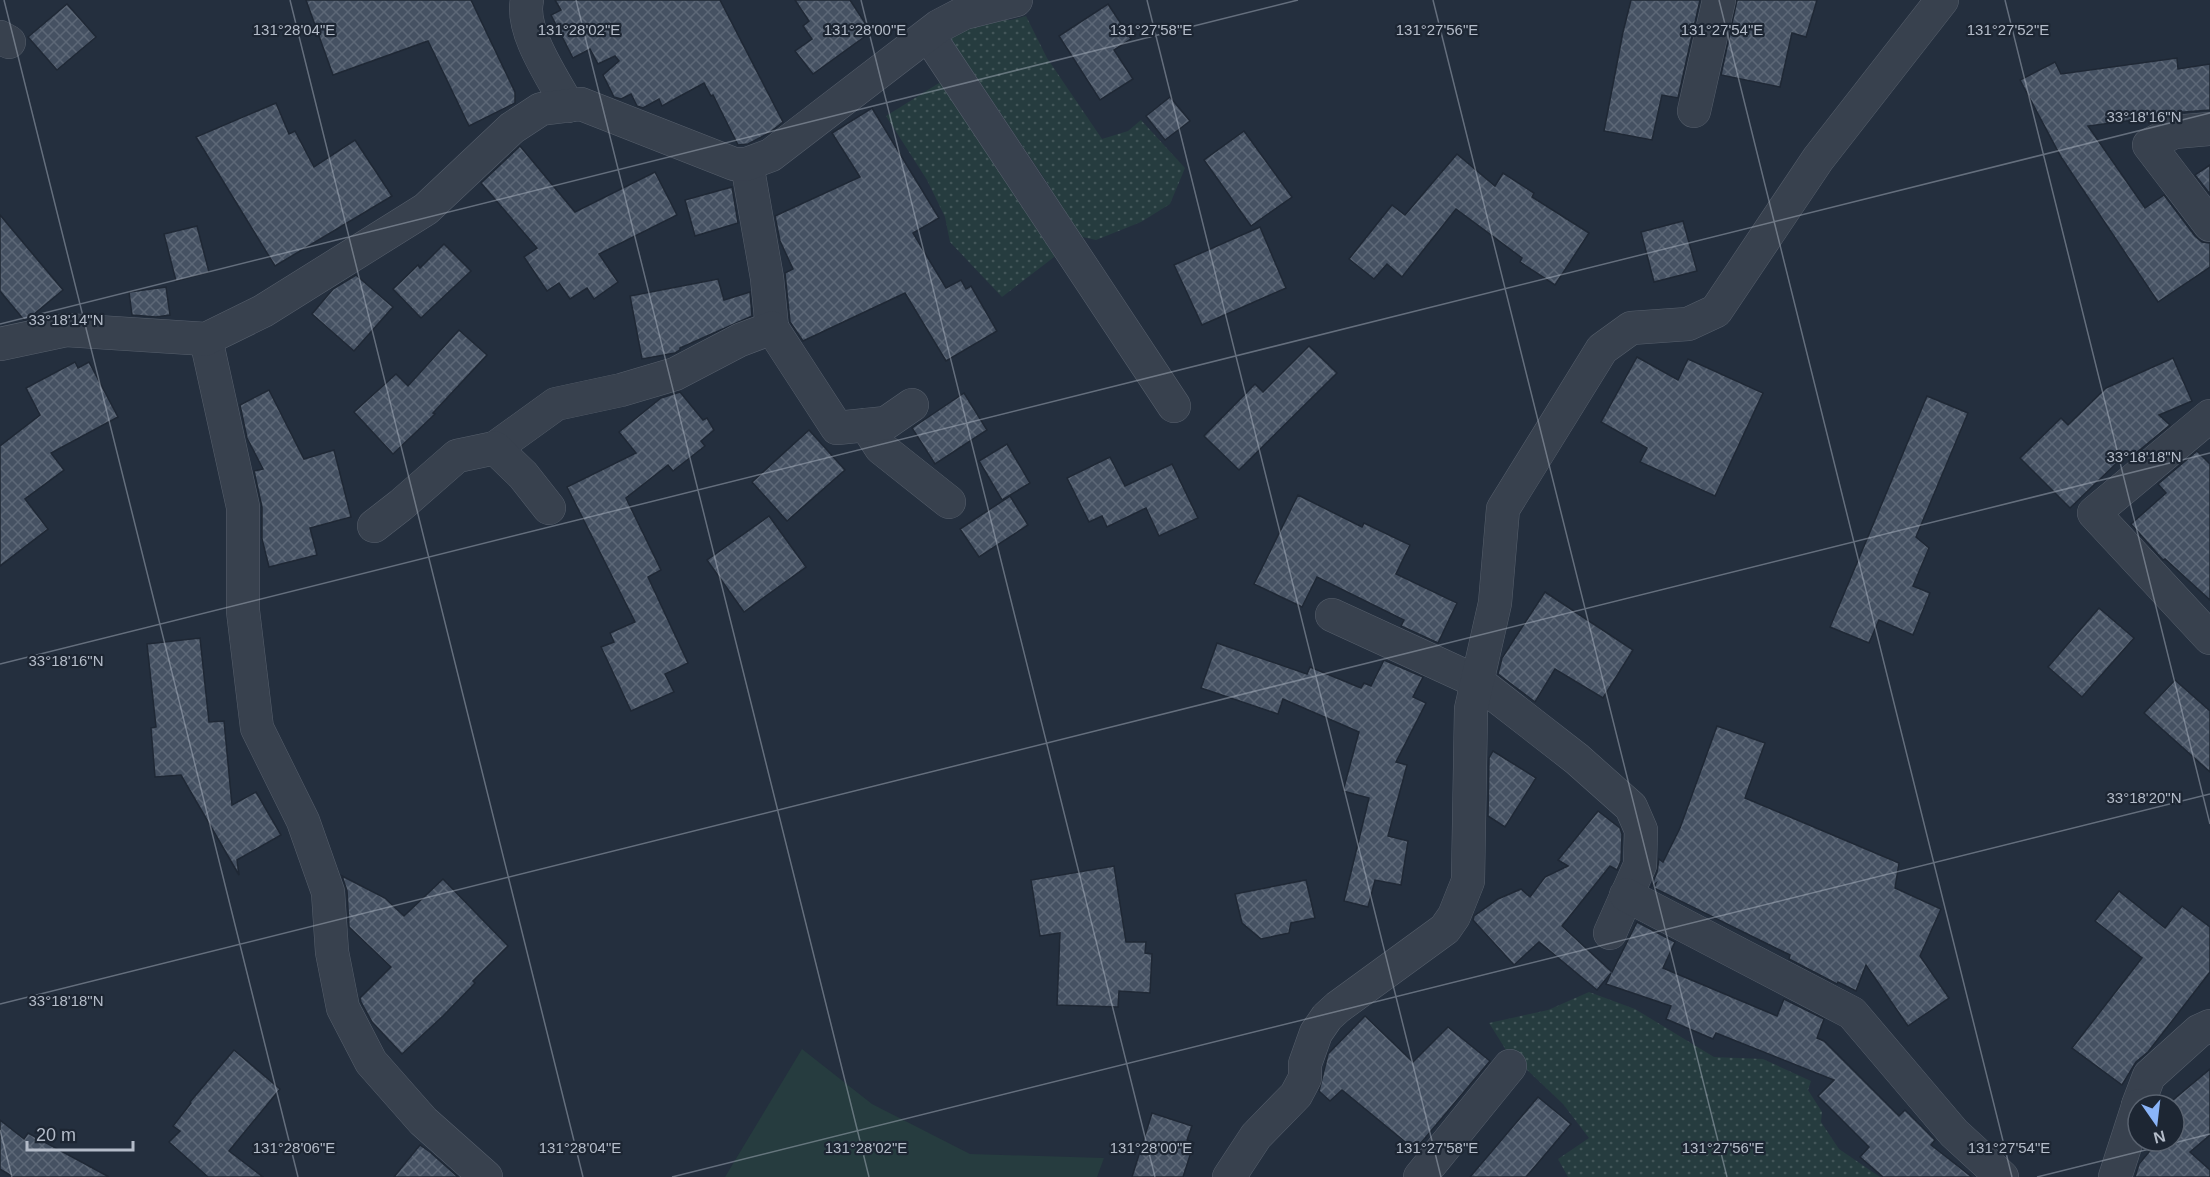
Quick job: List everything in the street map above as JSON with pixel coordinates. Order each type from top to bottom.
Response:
[{"type":"street","points":[[527,0],[525,9],[532,39],[568,106]]},
{"type":"street","points":[[0,344],[66,330],[206,339],[263,311],[426,209],[512,128],[541,109],[581,104],[734,164],[747,164],[771,155],[939,27],[964,13],[1016,0]]},
{"type":"street","points":[[1694,111],[1719,0]]},
{"type":"street","points":[[1229,1177],[1256,1136],[1296,1095],[1305,1078],[1305,1064],[1309,1049],[1327,1017],[1445,929],[1454,916],[1468,881],[1471,709],[1495,603],[1503,509],[1602,349],[1631,328],[1688,324],[1716,311],[1818,159],[1942,0]]},
{"type":"street","points":[[929,36],[1174,406]]},
{"type":"street","points":[[2210,129],[2174,132],[2149,145],[2210,225]]},
{"type":"street","points":[[747,164],[767,278],[772,328],[837,428],[886,423],[912,405]]},
{"type":"street","points":[[374,526],[456,456],[495,448],[556,404],[621,390],[675,374],[740,340],[772,328]]},
{"type":"street","points":[[206,339],[243,507],[243,611],[257,728],[303,821],[328,892],[332,952],[344,1008],[371,1062],[423,1121],[486,1177]]},
{"type":"street","points":[[2207,420],[2094,513],[2210,638]]},
{"type":"street","points":[[866,425],[882,448],[949,502]]},
{"type":"street","points":[[495,448],[523,475],[549,508]]},
{"type":"street","points":[[1332,615],[1478,682],[1577,759],[1631,807],[1641,830],[1640,865],[1610,933]]},
{"type":"street","points":[[1626,895],[1852,1013],[1954,1133],[2002,1177]]},
{"type":"street","points":[[2143,1093],[2149,1076],[2206,1034]]},
{"type":"street","points":[[1420,1177],[1510,1066]]},
{"type":"street","points":[[2115,1177],[2126,1143]]},
{"type":"green space","points":[[1026,16],[1047,58],[1102,139],[1128,131],[1141,120],[1185,168],[1170,204],[1141,222],[1096,240],[1078,236],[1048,184],[951,39],[979,21],[1011,20]]},
{"type":"green space","points":[[939,83],[953,86],[1058,254],[1002,297],[950,242],[945,217],[927,180],[886,116]]},
{"type":"green space","points":[[1589,992],[1635,1009],[1714,1057],[1763,1059],[1811,1081],[1808,1090],[1822,1112],[1821,1122],[1839,1149],[1880,1177],[1568,1177],[1558,1159],[1589,1138],[1563,1104],[1506,1050],[1489,1023],[1548,1010]]},
{"type":"green space","points":[[802,1049],[872,1104],[970,1154],[1104,1158],[1097,1177],[725,1177]]},
{"type":"building","points":[[306,0],[471,0],[515,92],[515,103],[469,126],[428,41],[333,75]]},
{"type":"building","points":[[555,0],[720,0],[783,122],[769,133],[748,144],[738,145],[713,95],[711,96],[704,83],[662,106],[659,99],[643,108],[637,106],[631,94],[621,99],[614,97],[603,75],[619,61],[615,56],[598,64],[590,49],[573,58],[551,15],[561,10]]},
{"type":"building","points":[[795,0],[850,0],[871,32],[813,74],[795,51],[812,39],[803,26],[809,21]]},
{"type":"building","points":[[1631,0],[1700,0],[1678,98],[1662,95],[1652,140],[1604,131]]},
{"type":"building","points":[[1737,0],[1817,0],[1806,37],[1792,33],[1780,87],[1721,75]]},
{"type":"building","points":[[67,4],[96,37],[57,70],[28,37]]},
{"type":"building","points":[[1108,4],[1131,39],[1114,50],[1133,79],[1100,100],[1059,36]]},
{"type":"building","points":[[2177,58],[2178,69],[2210,64],[2210,110],[2172,113],[2088,126],[2145,208],[2164,195],[2195,236],[2202,242],[2210,243],[2210,267],[2158,302],[2061,157],[2020,80],[2055,62],[2061,74]]},
{"type":"building","points":[[1170,97],[1190,121],[1165,140],[1146,116]]},
{"type":"building","points":[[276,103],[289,134],[295,131],[314,167],[355,140],[392,196],[275,266],[196,137]]},
{"type":"building","points":[[872,108],[939,218],[913,233],[946,288],[961,280],[966,289],[971,286],[997,331],[946,361],[905,293],[803,341],[790,322],[785,273],[793,269],[780,241],[775,216],[860,177],[832,133]]},
{"type":"building","points":[[1244,131],[1292,197],[1251,226],[1204,160]]},
{"type":"building","points":[[520,146],[575,212],[655,172],[677,215],[599,254],[618,282],[594,299],[587,288],[570,299],[559,283],[547,291],[524,257],[537,248],[481,183]]},
{"type":"building","points":[[1457,154],[1495,186],[1503,173],[1534,193],[1532,197],[1589,233],[1555,285],[1520,262],[1522,258],[1456,209],[1402,277],[1387,264],[1374,279],[1349,259],[1392,205],[1405,215]]},
{"type":"building","points":[[2210,165],[2210,194],[2195,175]]},
{"type":"building","points":[[732,187],[738,223],[695,236],[685,200]]},
{"type":"building","points":[[0,215],[63,290],[24,320],[0,291]]},
{"type":"building","points":[[1683,221],[1697,271],[1654,282],[1641,232]]},
{"type":"building","points":[[197,226],[209,272],[176,281],[164,234]]},
{"type":"building","points":[[1260,227],[1286,288],[1202,325],[1174,265]]},
{"type":"building","points":[[444,244],[471,271],[421,318],[393,289],[418,265],[420,268]]},
{"type":"building","points":[[356,275],[393,307],[354,351],[312,314],[333,289]]},
{"type":"building","points":[[718,279],[724,300],[750,292],[752,316],[680,348],[675,353],[642,359],[630,296]]},
{"type":"building","points":[[166,287],[170,315],[156,317],[132,315],[129,292]]},
{"type":"building","points":[[459,330],[487,355],[433,413],[435,414],[393,454],[354,412],[396,374],[408,386]]},
{"type":"building","points":[[1309,346],[1337,373],[1239,470],[1204,436],[1255,384],[1263,392]]},
{"type":"building","points":[[1637,357],[1678,380],[1688,359],[1763,393],[1715,496],[1640,462],[1647,448],[1601,422]]},
{"type":"building","points":[[2173,358],[2192,401],[2159,415],[2170,425],[2130,458],[2126,454],[2070,508],[2020,458],[2061,418],[2068,425],[2106,388]]},
{"type":"building","points":[[75,362],[78,368],[89,362],[118,417],[51,453],[64,470],[25,499],[48,529],[0,566],[0,446],[40,415],[26,388]]},
{"type":"building","points":[[269,390],[304,459],[334,450],[351,517],[310,528],[317,555],[269,567],[262,539],[262,507],[254,471],[263,469],[247,438],[240,405]]},
{"type":"building","points":[[680,392],[703,420],[707,418],[714,430],[701,441],[705,446],[673,471],[668,465],[626,498],[661,570],[648,577],[688,663],[665,674],[674,692],[631,711],[601,647],[614,642],[610,633],[635,622],[567,487],[636,453],[619,432],[661,398]]},
{"type":"building","points":[[964,393],[987,430],[935,464],[912,428]]},
{"type":"building","points":[[1927,396],[1968,413],[1916,537],[1929,548],[1913,586],[1930,593],[1913,635],[1879,620],[1869,643],[1830,627]]},
{"type":"building","points":[[809,430],[845,470],[787,521],[752,482]]},
{"type":"building","points":[[1007,444],[1030,483],[1002,500],[979,461]]},
{"type":"building","points":[[2197,451],[2210,464],[2210,600],[2165,559],[2163,560],[2131,524],[2166,493],[2158,484]]},
{"type":"building","points":[[1110,457],[1125,486],[1172,464],[1198,518],[1159,536],[1146,508],[1107,527],[1102,516],[1089,522],[1067,478]]},
{"type":"building","points":[[1298,495],[1362,527],[1364,523],[1410,545],[1396,574],[1457,603],[1438,643],[1401,626],[1404,620],[1317,577],[1302,607],[1254,584]]},
{"type":"building","points":[[1010,496],[1028,525],[979,557],[960,529]]},
{"type":"building","points":[[769,516],[806,567],[744,612],[707,560]]},
{"type":"building","points":[[1545,592],[1633,650],[1603,698],[1555,669],[1535,702],[1498,674],[1502,658]]},
{"type":"building","points":[[2099,608],[2134,638],[2082,697],[2048,667]]},
{"type":"building","points":[[200,638],[209,722],[224,721],[232,805],[256,792],[281,835],[237,860],[239,875],[181,775],[155,777],[151,728],[156,727],[147,644]]},
{"type":"building","points":[[1217,643],[1307,674],[1310,667],[1361,688],[1364,683],[1371,686],[1384,660],[1423,677],[1413,697],[1426,703],[1396,762],[1407,765],[1388,836],[1408,841],[1401,885],[1375,880],[1368,907],[1344,901],[1369,798],[1343,791],[1359,732],[1283,699],[1278,714],[1201,688]]},
{"type":"building","points":[[2175,680],[2210,711],[2210,772],[2144,713]]},
{"type":"building","points":[[1717,726],[1765,743],[1745,798],[1899,863],[1895,888],[1941,909],[1920,956],[1949,998],[1908,1026],[1866,965],[1856,991],[1838,982],[1837,984],[1789,959],[1790,955],[1654,888],[1656,883],[1651,887],[1659,859],[1663,862],[1680,828]]},
{"type":"building","points":[[1493,751],[1536,778],[1505,827],[1488,816],[1489,758]]},
{"type":"building","points":[[1598,811],[1620,828],[1622,834],[1621,861],[1617,870],[1610,866],[1562,926],[1612,972],[1637,922],[1675,942],[1663,968],[1777,1016],[1784,999],[1824,1019],[1817,1038],[1824,1041],[1899,1116],[1905,1110],[1935,1140],[1931,1145],[1972,1177],[1883,1177],[1860,1157],[1869,1147],[1818,1096],[1834,1080],[1716,1033],[1713,1039],[1666,1019],[1671,1006],[1606,984],[1611,973],[1597,990],[1539,942],[1514,965],[1473,920],[1474,916],[1498,899],[1521,889],[1530,897],[1545,877],[1568,866],[1558,860]]},
{"type":"building","points":[[1114,866],[1126,942],[1146,942],[1145,953],[1152,954],[1150,993],[1119,991],[1118,1007],[1057,1005],[1060,933],[1040,936],[1031,880]]},
{"type":"building","points":[[342,876],[385,898],[404,916],[443,879],[508,946],[473,981],[475,983],[443,1016],[402,1054],[372,1022],[361,1002],[360,998],[391,967],[349,927],[347,891]]},
{"type":"building","points":[[1306,880],[1315,918],[1291,923],[1289,933],[1261,939],[1242,923],[1235,894]]},
{"type":"building","points":[[2119,891],[2165,928],[2182,906],[2210,927],[2210,972],[2148,1052],[2136,1062],[2122,1085],[2072,1048],[2142,958],[2095,921]]},
{"type":"building","points":[[1365,1016],[1413,1062],[1448,1027],[1490,1061],[1415,1150],[1342,1090],[1330,1101],[1319,1091],[1328,1054]]},
{"type":"building","points":[[234,1050],[280,1089],[229,1151],[263,1177],[208,1177],[169,1142],[180,1131],[173,1126]]},
{"type":"building","points":[[2210,1069],[2210,1135],[2190,1152],[2210,1170],[2210,1177],[2135,1177],[2139,1164],[2148,1153],[2186,1153],[2186,1093],[2181,1093]]},
{"type":"building","points":[[1538,1097],[1571,1124],[1526,1177],[1470,1177]]},
{"type":"building","points":[[1152,1113],[1192,1126],[1187,1140],[1194,1143],[1183,1177],[1132,1177]]},
{"type":"building","points":[[0,1120],[24,1139],[28,1133],[109,1177],[13,1177],[0,1169]]},
{"type":"building","points":[[420,1145],[430,1152],[458,1177],[394,1177]]}]
